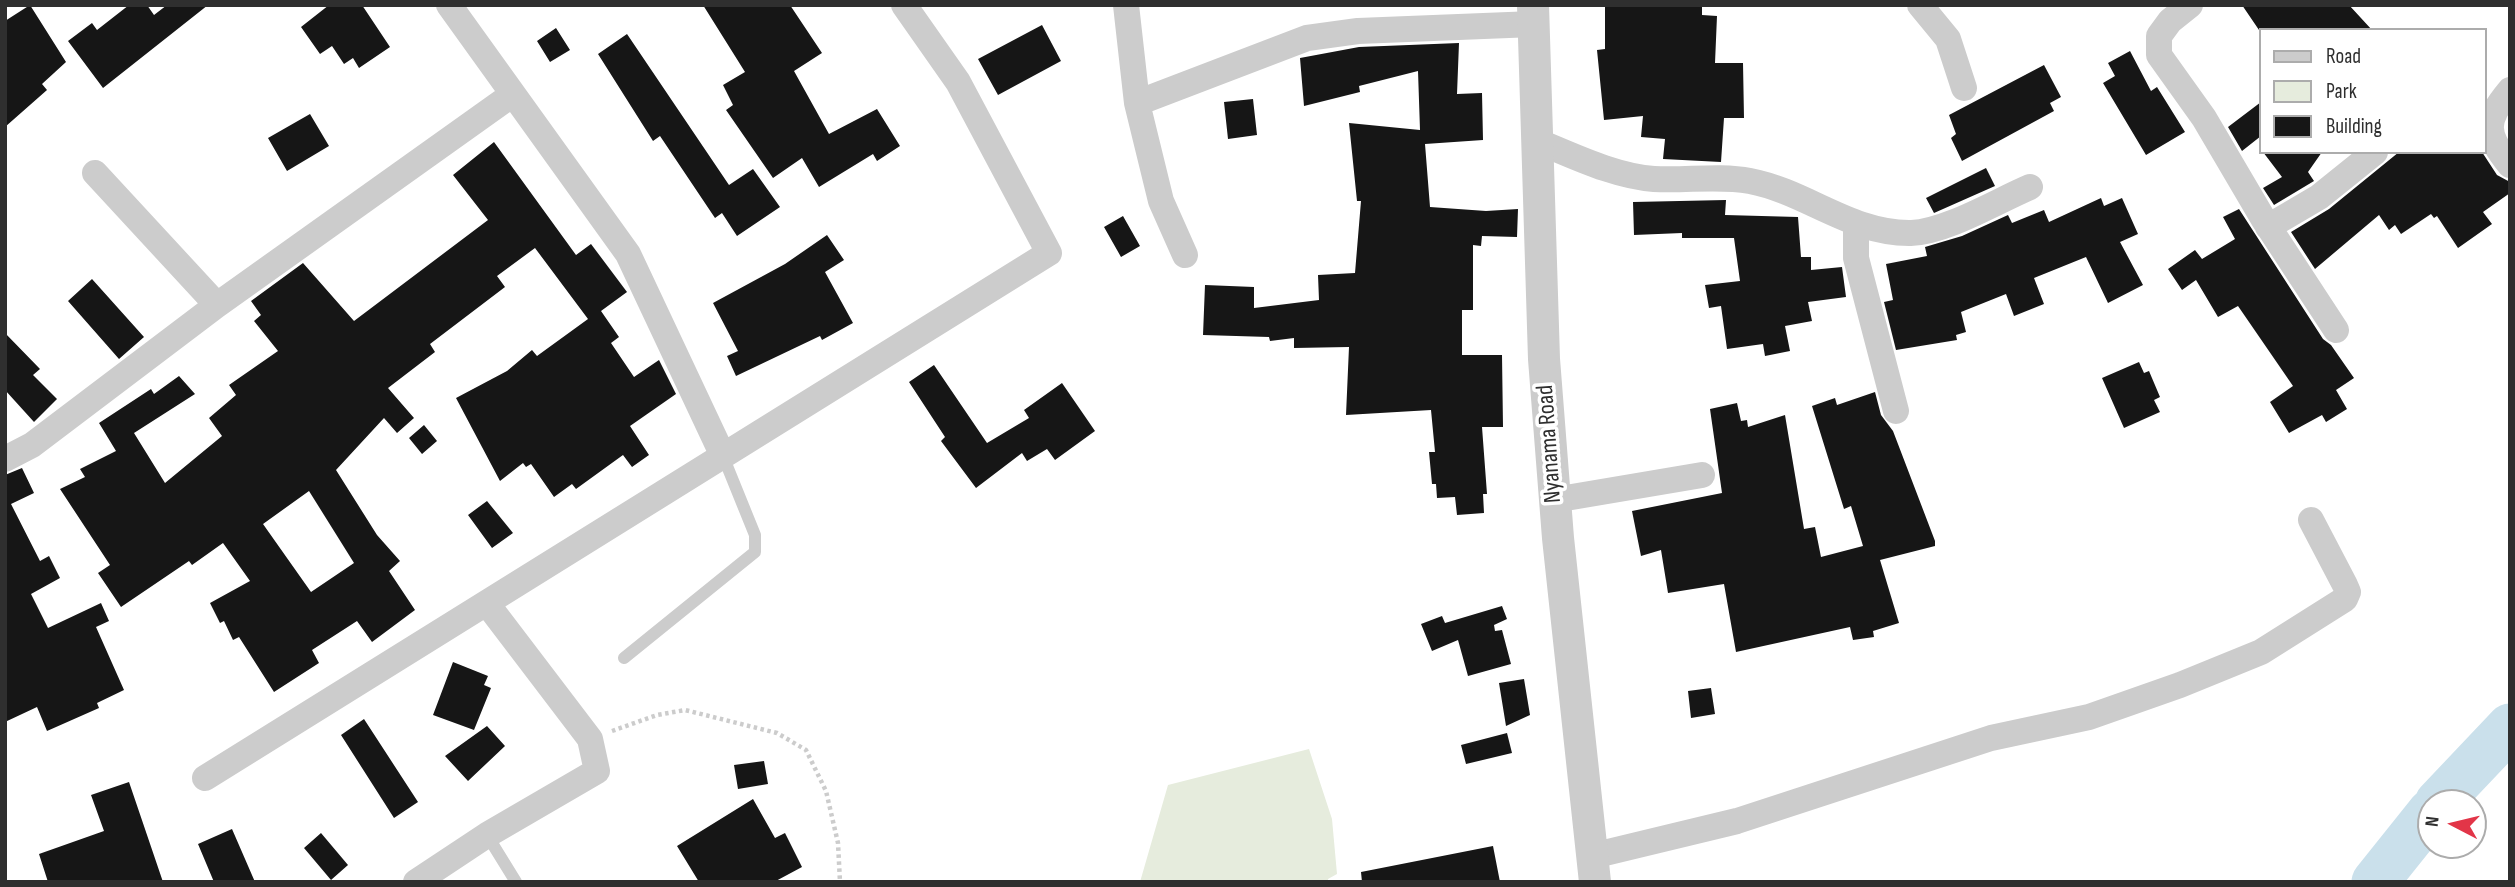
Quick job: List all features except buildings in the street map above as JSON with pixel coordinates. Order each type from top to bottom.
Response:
[{"type":"street","points":[[449,5],[628,254],[723,456]]},
{"type":"street","points":[[205,778],[488,605],[1049,253],[958,82],[904,5]]},
{"type":"street","points":[[1126,5],[1137,103],[1161,201],[1185,255]]},
{"type":"street","points":[[1920,5],[1948,39],[1964,88]]},
{"type":"street","points":[[2190,5],[2170,22],[2159,36],[2159,55],[2204,118],[2268,227],[2336,330]]},
{"type":"street","points":[[1137,103],[1307,38],[1533,14]]},
{"type":"street","name":"Nyanama Road","points":[[1533,14],[1544,359],[1554,500],[1593,869]]},
{"type":"street","points":[[2510,90],[2496,106],[2490,127],[2494,146],[2510,165]]},
{"type":"street","points":[[5,459],[32,445],[217,305],[513,94]]},
{"type":"street","points":[[1537,141],[1608,168],[1652,179],[1712,177],[1751,181],[1792,195],[1856,225],[1885,232],[1929,231],[2030,187]]},
{"type":"street","points":[[2268,227],[2319,197],[2373,154]]},
{"type":"street","points":[[95,173],[217,305]]},
{"type":"street","points":[[1856,225],[1856,258],[1896,411]]},
{"type":"street","points":[[1554,500],[1702,475]]},
{"type":"street","points":[[1593,869],[1991,738],[2089,717],[2261,652],[2345,599],[2345,585],[2311,520]]},
{"type":"street","points":[[416,882],[487,835],[597,771],[590,739],[488,605]]},
{"type":"lane","points":[[624,658],[755,552],[755,535],[723,456]]},
{"type":"lane","points":[[487,835],[516,882]]},
{"type":"path","points":[[590,739],[657,715],[685,710],[777,733],[806,750],[826,791],[838,843],[840,882]]},
{"type":"green space","points":[[1309,749],[1332,819],[1337,874],[1328,879],[1328,882],[1140,882],[1168,785]]},
{"type":"waterway","points":[[2451,789],[2510,727]]},
{"type":"waterway","points":[[2375,882],[2417,830]]}]
